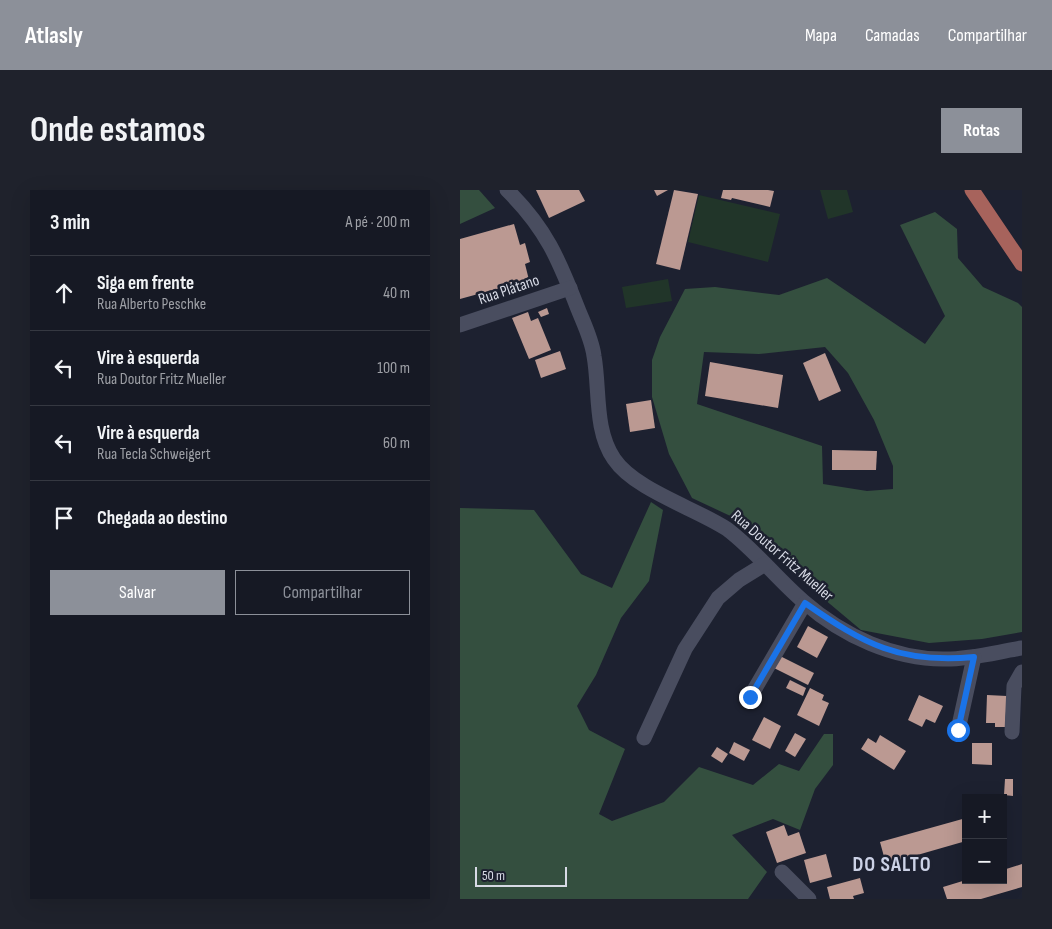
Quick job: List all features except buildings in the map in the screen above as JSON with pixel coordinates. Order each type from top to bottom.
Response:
[{"type":"main road","points":[[972,190],[1022,264]]},
{"type":"street","name":"Rua Doutor Fritz Mueller","points":[[507,190],[542,229],[553,247],[594,354],[600,419],[607,444],[614,459],[635,478],[727,529],[741,540],[805,603],[852,635],[884,649],[923,658],[947,660],[1022,648]]},
{"type":"street","name":"Rua Plátano","points":[[460,325],[570,288]]},
{"type":"street","points":[[644,738],[685,649],[718,598],[739,580],[765,564]]},
{"type":"street","points":[[750,697],[805,603]]},
{"type":"street","points":[[958,730],[974,657]]},
{"type":"street","points":[[1012,732],[1014,686],[1022,672]]},
{"type":"street","points":[[782,872],[809,899]]},
{"type":"green space","points":[[460,190],[479,190],[495,208],[460,224]]},
{"type":"green space","points":[[820,190],[847,190],[853,212],[828,219]]},
{"type":"green space","points":[[699,195],[780,214],[768,262],[688,242]]},
{"type":"green space","points":[[935,212],[957,229],[958,258],[983,287],[1018,303],[1022,307],[1022,632],[982,639],[929,643],[861,630],[799,578],[756,528],[692,498],[669,454],[652,397],[652,360],[660,337],[685,289],[715,287],[779,295],[827,278],[925,344],[945,316],[900,225]],"holes":[[[825,347],[848,373],[874,420],[893,466],[893,489],[867,491],[823,484],[822,446],[697,404],[704,352],[759,354]]]},
{"type":"green space","points":[[668,279],[672,301],[626,308],[622,287]]},
{"type":"green space","points":[[651,502],[663,510],[649,581],[621,618],[596,675],[577,706],[589,730],[625,749],[599,814],[612,821],[664,802],[699,767],[753,785],[779,764],[799,771],[824,734],[833,734],[833,765],[815,789],[800,830],[773,819],[732,835],[767,872],[748,899],[460,899],[460,508],[534,510],[581,574],[612,588]]},
{"type":"district","name":"DO SALTO","points":[[892,864]]},
{"type":"route","points":[[750,697],[805,603],[852,635],[884,649],[906,656],[923,658],[947,660],[974,657],[958,730]]}]
